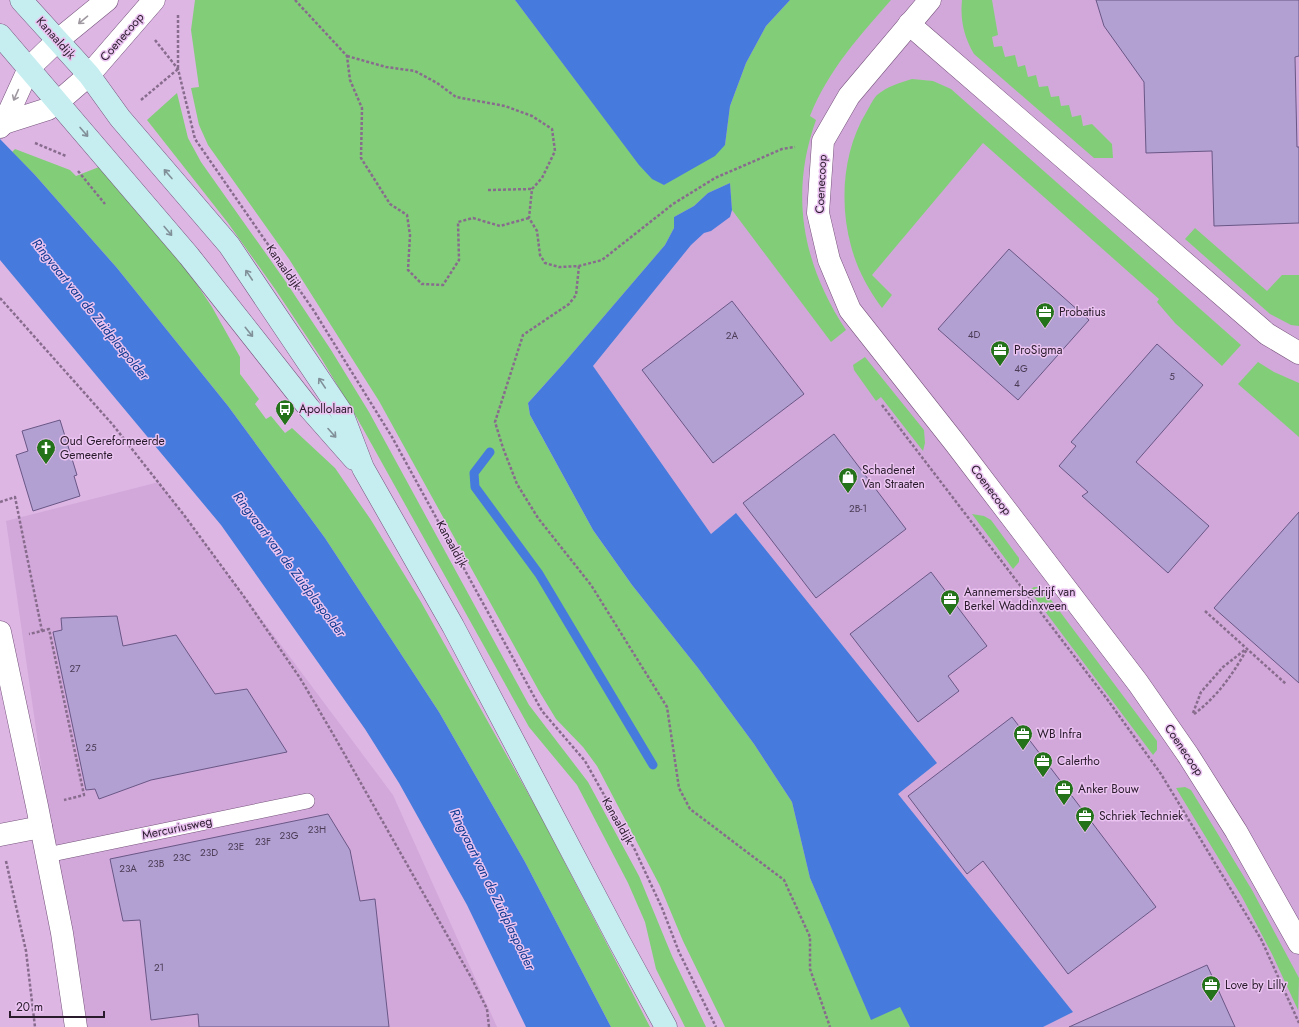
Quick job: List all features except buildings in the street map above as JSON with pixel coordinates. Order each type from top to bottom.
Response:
[{"type":"main road","name":"Kanaaldijk","points":[[21,0],[89,75],[120,118],[229,245],[342,413],[363,468],[453,626],[666,1027]]},
{"type":"main road","name":"Kanaaldijk","points":[[0,35],[189,256],[309,408],[363,468]]},
{"type":"street","points":[[2,125],[28,68],[58,40],[107,0]]},
{"type":"street","name":"Coenecoop","points":[[58,102],[89,75],[154,0]]},
{"type":"street","name":"Coenecoop","points":[[930,0],[849,96],[823,141],[818,214],[829,260],[850,310],[955,443],[1172,730],[1236,831],[1299,943]]},
{"type":"street","points":[[909,24],[1267,334],[1299,353]]},
{"type":"street","points":[[2,125],[48,109],[58,102]]},
{"type":"street","points":[[1,635],[62,933],[76,1027]]},
{"type":"street","points":[[0,835],[39,816]]},
{"type":"lane","name":"Mercuriusweg","points":[[47,855],[308,800]]},
{"type":"path","points":[[295,0],[347,56],[386,67],[415,71],[437,83],[456,97],[505,106],[532,116],[552,129],[555,151],[542,178],[532,189],[529,218],[537,231],[540,255],[545,263],[559,267],[579,266],[602,260],[673,204],[715,178],[782,149],[823,141]]},
{"type":"path","name":"Kanaaldijk","points":[[179,11],[177,38],[178,69],[195,139],[314,311],[392,437],[542,712],[584,761],[635,850],[662,908],[679,952],[716,1027]]},
{"type":"path","points":[[347,56],[350,80],[362,108],[361,158],[390,204],[407,215],[410,235],[408,270],[422,284],[442,285],[459,260],[458,222],[473,218],[500,226],[529,218]]},
{"type":"path","points":[[488,190],[532,189]]},
{"type":"path","points":[[579,266],[576,295],[569,304],[523,335],[495,422],[503,448],[517,484],[535,512],[590,585],[667,706],[679,788],[690,809],[784,880],[810,937],[810,969],[830,1027]]},
{"type":"path","points":[[0,298],[108,420],[180,509],[245,598],[300,678],[472,978],[487,1009],[489,1027]]},
{"type":"path","points":[[882,405],[1107,699],[1161,774],[1261,939],[1299,1023]]},
{"type":"path","points":[[0,502],[15,497],[42,631]]},
{"type":"path","points":[[1205,611],[1286,684]]},
{"type":"path","points":[[1,635],[42,631],[50,628],[84,795],[39,816]]},
{"type":"path","points":[[1247,649],[1233,675],[1208,704],[1192,715],[1201,692],[1223,667],[1247,649]]},
{"type":"path","points":[[0,835],[26,951],[35,1027]]},
{"type":"shaded area","points":[[369,0],[1299,0],[1299,1027],[840,1027]]},
{"type":"shaded area","points":[[159,482],[393,795],[497,1027],[79,1027],[6,521]]},
{"type":"green space","points":[[195,0],[515,0],[639,164],[664,185],[725,145],[730,106],[746,63],[766,26],[790,0],[891,0],[856,41],[835,69],[826,83],[810,116],[816,120],[808,148],[803,175],[802,202],[805,229],[810,255],[819,280],[831,305],[846,330],[831,342],[732,210],[730,183],[708,193],[694,206],[674,217],[674,228],[665,245],[528,403],[530,415],[593,530],[632,585],[698,668],[754,744],[792,802],[810,878],[871,1019],[900,1006],[910,1027],[725,1027],[683,941],[660,886],[597,766],[583,747],[556,719],[539,691],[379,401],[289,259],[208,145],[199,125],[191,88],[199,87],[191,30]]},
{"type":"green space","points":[[962,0],[992,0],[998,35],[992,37],[994,47],[1002,46],[1005,57],[1015,55],[1018,67],[1025,65],[1028,77],[1036,75],[1039,87],[1048,86],[1051,97],[1059,96],[1061,106],[1069,105],[1072,117],[1081,115],[1083,126],[1092,124],[1112,144],[1113,158],[1094,158],[974,54],[964,28]]},
{"type":"green space","points":[[912,79],[933,81],[951,89],[1241,345],[1222,366],[1175,323],[1157,302],[1159,299],[983,143],[872,275],[892,295],[882,308],[872,294],[856,263],[847,229],[844,194],[848,159],[859,126],[874,98],[889,87]]},
{"type":"green space","points":[[177,93],[188,138],[201,162],[286,282],[331,350],[369,412],[529,705],[588,782],[639,876],[672,956],[706,1027],[685,1027],[656,969],[645,922],[628,883],[577,785],[529,727],[357,418],[321,358],[275,289],[228,223],[147,120]]},
{"type":"green space","points":[[15,149],[70,170],[76,176],[99,167],[186,268],[212,307],[240,357],[240,374],[259,399],[255,404],[266,419],[271,416],[285,433],[292,428],[335,468],[371,520],[421,602],[539,813],[650,1027],[611,1027],[525,862],[439,712],[325,538],[228,406],[117,268],[35,175],[12,152]]},
{"type":"green space","points":[[1195,228],[1267,291],[1282,275],[1299,275],[1299,326],[1291,325],[1270,314],[1185,239]]},
{"type":"green space","points":[[865,357],[924,430],[925,443],[923,451],[881,397],[876,401],[854,370],[853,365]]},
{"type":"green space","points":[[1258,362],[1274,372],[1299,383],[1299,437],[1238,384]]},
{"type":"green space","points":[[972,514],[984,516],[991,520],[1019,558],[1019,562],[1013,569]]},
{"type":"green space","points":[[1034,587],[1043,589],[1157,741],[1157,750],[1153,755],[1029,590]]},
{"type":"green space","points":[[1185,787],[1191,790],[1252,890],[1299,978],[1298,1010],[1272,954],[1242,897],[1176,788]]},
{"type":"water","points":[[515,0],[790,0],[766,26],[746,63],[730,106],[725,145],[715,156],[664,185],[652,179],[639,165]]},
{"type":"water","name":"Ringvaart van de Zuidplaspolder","points":[[0,139],[35,175],[117,268],[228,406],[325,538],[439,712],[525,862],[611,1027],[526,1027],[467,905],[399,783],[365,729],[221,525],[0,260]]},
{"type":"water","points":[[730,183],[732,210],[730,217],[711,231],[704,233],[691,245],[593,366],[711,534],[736,513],[937,763],[898,794],[1073,1012],[1043,1027],[910,1027],[900,1007],[871,1020],[810,878],[792,802],[754,744],[698,668],[632,585],[593,530],[530,415],[528,403],[665,245],[674,228],[674,217],[694,206],[708,193]]},
{"type":"waterway","points":[[490,452],[474,473],[475,487],[539,574],[653,765]]},
{"type":"place","name":"Probatius","points":[[1045,329]]},
{"type":"place","name":"ProSigma","points":[[1000,367]]},
{"type":"place","name":"Apollolaan","points":[[285,426]]},
{"type":"place","name":"Oud Gereformeerde Gemeente","points":[[46,465]]},
{"type":"place","name":"Schadenet Van Straaten","points":[[848,494]]},
{"type":"place","name":"Aannemersbedrijf van Berkel Waddinxveen","points":[[950,616]]},
{"type":"place","name":"WB Infra","points":[[1023,751]]},
{"type":"place","name":"Calertho","points":[[1043,778]]},
{"type":"place","name":"Anker Bouw","points":[[1064,806]]},
{"type":"place","name":"Schriek Techniek","points":[[1085,833]]},
{"type":"place","name":"Love by Lilly","points":[[1211,1002]]}]
